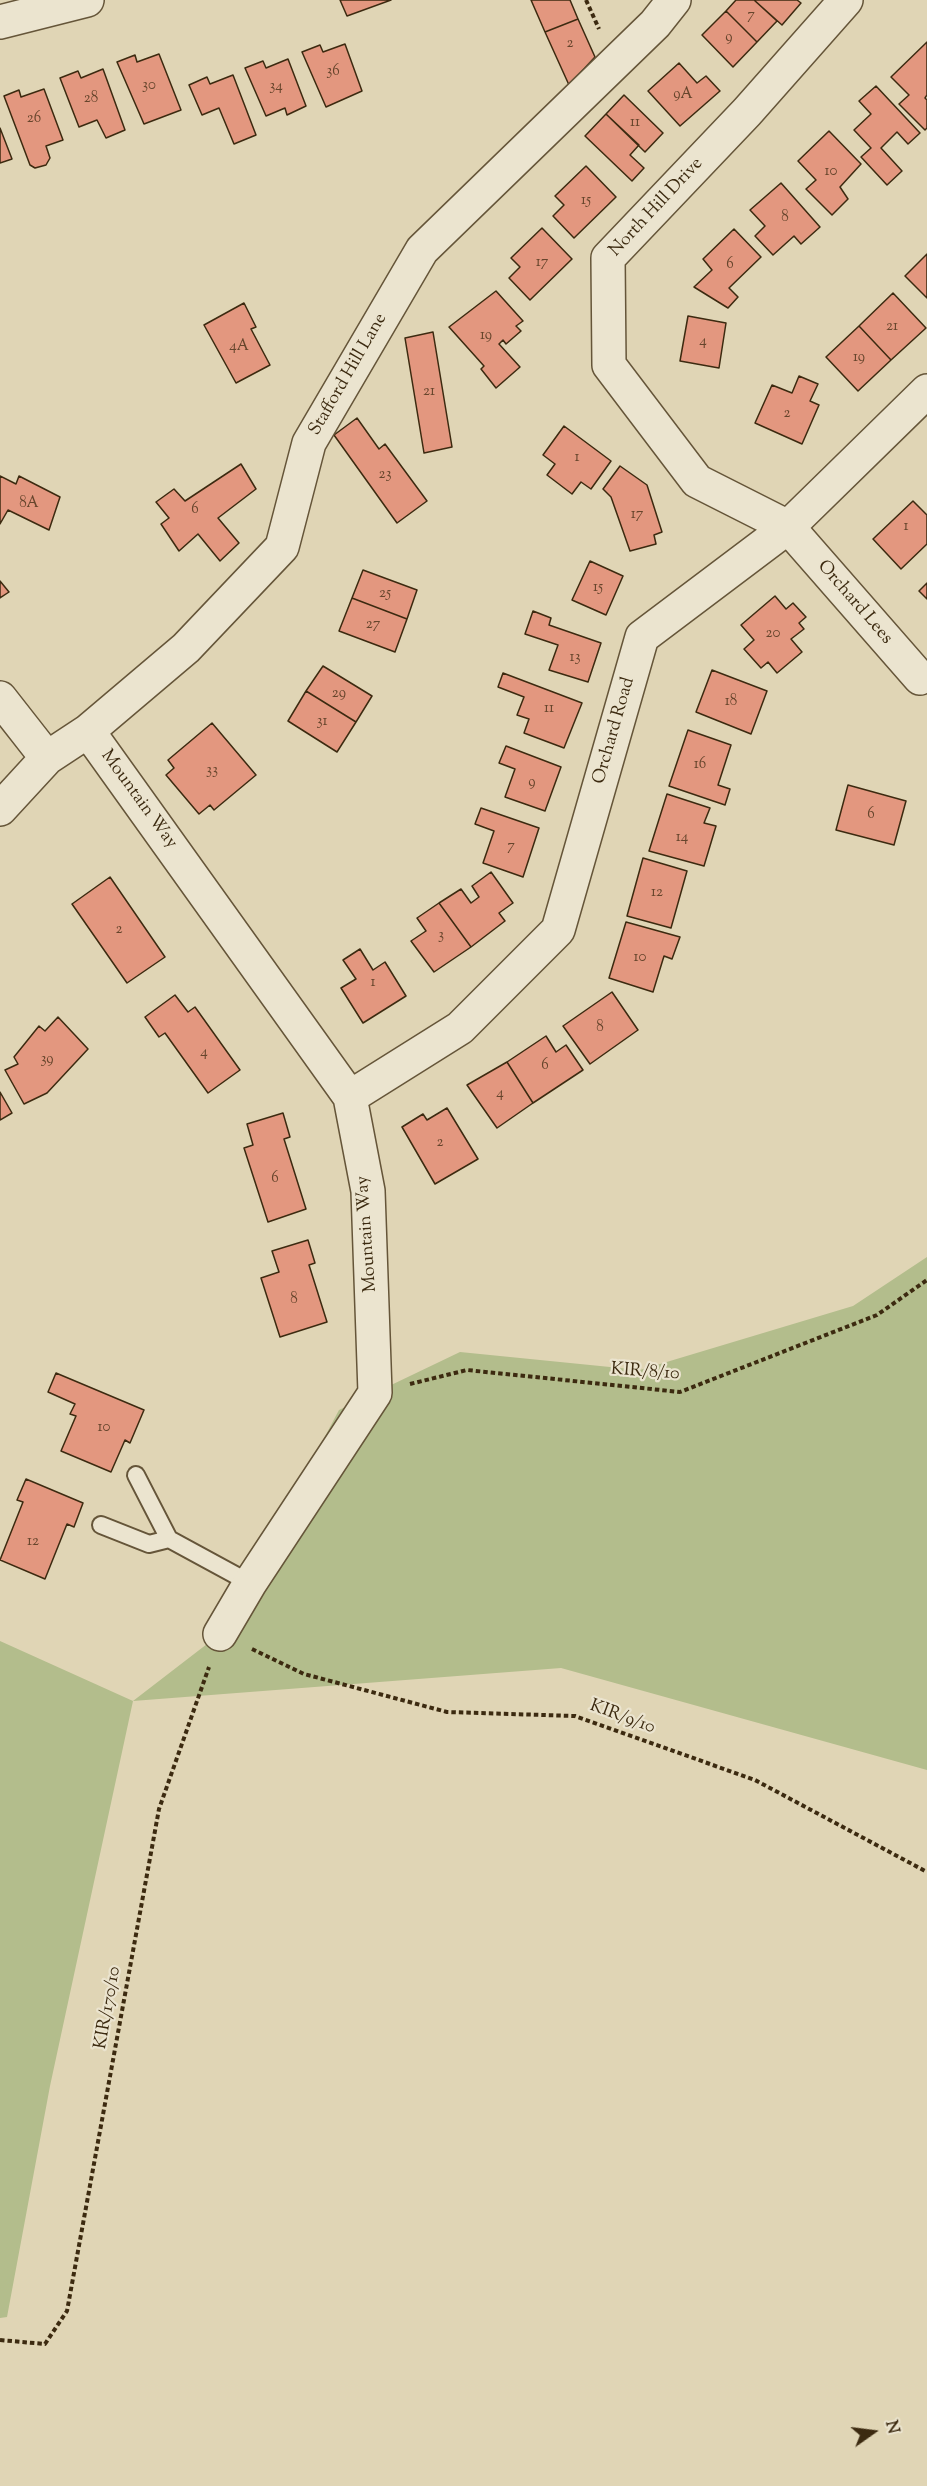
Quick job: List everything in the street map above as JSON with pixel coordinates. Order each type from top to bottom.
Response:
[{"type":"street","points":[[0,22],[87,0]]},
{"type":"street","name":"Stafford Hill Lane","points":[[0,809],[47,758],[88,731],[186,648],[282,547],[309,443],[422,250],[655,24],[674,0]]},
{"type":"street","name":"North Hill Drive","points":[[788,527],[697,481],[609,365],[608,258],[747,112],[846,0]]},
{"type":"street","name":"Orchard Road","points":[[350,1097],[460,1028],[558,930],[642,637],[788,527],[927,390]]},
{"type":"street","name":"Orchard Lees","points":[[788,527],[920,678]]},
{"type":"street","points":[[0,699],[47,758]]},
{"type":"street","name":"Mountain Way","points":[[88,731],[350,1097],[368,1191],[375,1393]]},
{"type":"street","points":[[220,1634],[250,1583],[375,1393]]},
{"type":"lane","points":[[136,1475],[169,1539],[250,1583]]},
{"type":"lane","points":[[100,1525],[148,1544],[169,1539]]},
{"type":"path","name":"KIR/8/10","points":[[375,1393],[467,1370],[680,1392],[877,1315],[927,1280]]},
{"type":"path","name":"KIR/9/10","points":[[220,1634],[303,1674],[447,1712],[575,1716],[755,1780],[927,1872]]},
{"type":"path","name":"KIR/170/10","points":[[0,2340],[45,2344],[67,2311],[159,1809],[220,1634]]},
{"type":"green space","points":[[927,1257],[927,1770],[561,1668],[133,1701],[220,1634],[339,1410],[460,1352],[640,1370],[853,1306]]},
{"type":"green space","points":[[0,1641],[133,1701],[50,2086],[7,2317],[0,2318]]},
{"type":"building","points":[[340,0],[391,0],[347,16]]},
{"type":"building","points":[[531,0],[570,0],[578,19],[545,32]]},
{"type":"building","points":[[736,0],[754,0],[777,21],[757,42],[726,11]]},
{"type":"building","points":[[754,0],[797,0],[801,3],[782,25]]},
{"type":"building","points":[[726,11],[757,42],[733,67],[702,35]]},
{"type":"building","points":[[578,19],[595,57],[569,85],[545,32]]},
{"type":"building","points":[[927,42],[927,95],[925,98],[927,100],[927,128],[925,130],[899,104],[909,95],[891,77]]},
{"type":"building","points":[[345,44],[362,91],[326,107],[302,52],[320,45],[323,52]]},
{"type":"building","points":[[159,54],[181,110],[144,124],[117,62],[135,55],[137,62]]},
{"type":"building","points":[[288,59],[306,106],[287,115],[285,108],[266,116],[245,68],[263,61],[266,68]]},
{"type":"building","points":[[679,63],[697,83],[706,76],[720,91],[680,126],[648,91]]},
{"type":"building","points":[[103,69],[125,130],[106,138],[97,120],[79,127],[60,78],[78,71],[81,78]]},
{"type":"building","points":[[233,75],[256,135],[234,144],[219,108],[202,115],[189,85],[207,77],[210,84]]},
{"type":"building","points":[[876,86],[920,133],[908,144],[897,132],[881,148],[902,171],[887,185],[861,157],[871,148],[854,130],[871,114],[859,101]]},
{"type":"building","points":[[44,89],[63,140],[46,146],[50,158],[46,165],[35,168],[30,165],[4,96],[19,90],[21,97]]},
{"type":"building","points":[[624,95],[663,133],[645,152],[606,114]]},
{"type":"building","points":[[606,114],[639,145],[630,155],[644,168],[632,181],[585,136]]},
{"type":"building","points":[[0,128],[12,159],[0,163]]},
{"type":"building","points":[[829,131],[861,164],[840,187],[848,199],[832,215],[806,189],[816,180],[798,161]]},
{"type":"building","points":[[586,166],[616,197],[574,238],[553,216],[564,205],[555,196]]},
{"type":"building","points":[[781,183],[820,227],[801,244],[794,236],[773,255],[755,236],[765,226],[750,210]]},
{"type":"building","points":[[542,228],[572,259],[530,300],[509,278],[520,267],[511,258]]},
{"type":"building","points":[[734,229],[761,257],[729,288],[738,297],[728,308],[694,287],[712,270],[703,259]]},
{"type":"building","points":[[927,254],[927,298],[905,276]]},
{"type":"building","points":[[496,291],[523,321],[516,326],[521,331],[506,344],[503,340],[499,344],[520,367],[496,388],[481,369],[484,366],[449,327]]},
{"type":"building","points":[[893,293],[926,328],[891,360],[859,326]]},
{"type":"building","points":[[244,303],[256,327],[251,329],[270,365],[236,383],[204,325]]},
{"type":"building","points":[[688,316],[726,323],[719,368],[680,361]]},
{"type":"building","points":[[859,326],[891,360],[858,391],[826,357]]},
{"type":"building","points":[[433,332],[452,447],[424,453],[405,338]]},
{"type":"building","points":[[799,376],[818,384],[810,401],[819,405],[802,444],[755,423],[772,385],[792,393]]},
{"type":"building","points":[[357,418],[379,449],[385,444],[427,501],[397,523],[334,435]]},
{"type":"building","points":[[564,426],[611,461],[591,489],[581,482],[572,494],[547,475],[555,464],[543,455]]},
{"type":"building","points":[[241,464],[256,489],[218,518],[239,543],[220,561],[198,534],[179,551],[161,524],[169,518],[156,502],[174,489],[185,501]]},
{"type":"building","points":[[620,466],[647,485],[662,532],[654,535],[656,544],[630,551],[611,497],[603,489]]},
{"type":"building","points":[[0,476],[16,484],[19,476],[60,497],[49,530],[8,510],[0,524]]},
{"type":"building","points":[[913,501],[927,515],[927,544],[901,569],[873,539]]},
{"type":"building","points":[[590,561],[623,576],[606,615],[572,600]]},
{"type":"building","points":[[363,570],[417,590],[407,619],[352,598]]},
{"type":"building","points":[[0,581],[9,592],[0,598]]},
{"type":"building","points":[[927,583],[927,599],[919,591]]},
{"type":"building","points":[[775,596],[786,609],[793,603],[806,617],[799,623],[804,629],[791,639],[802,652],[777,673],[768,662],[761,668],[744,649],[754,640],[741,625]]},
{"type":"building","points":[[352,598],[407,619],[395,652],[339,631]]},
{"type":"building","points":[[533,611],[551,618],[549,625],[601,643],[588,682],[549,670],[558,645],[525,634]]},
{"type":"building","points":[[323,666],[372,696],[356,722],[306,691]]},
{"type":"building","points":[[712,670],[767,691],[751,734],[696,712]]},
{"type":"building","points":[[503,673],[582,703],[564,748],[524,733],[529,719],[517,715],[524,697],[498,687]]},
{"type":"building","points":[[306,691],[356,722],[337,752],[288,721]]},
{"type":"building","points":[[212,723],[256,775],[214,810],[210,805],[199,814],[166,775],[174,768],[168,760]]},
{"type":"building","points":[[688,730],[731,745],[718,785],[730,789],[725,805],[669,786]]},
{"type":"building","points":[[506,746],[561,767],[545,811],[505,797],[515,769],[499,763]]},
{"type":"building","points":[[848,785],[906,801],[894,845],[836,830]]},
{"type":"building","points":[[667,794],[710,808],[704,823],[716,826],[704,866],[649,851]]},
{"type":"building","points":[[481,808],[539,828],[523,877],[483,863],[494,831],[475,824]]},
{"type":"building","points":[[643,858],[687,871],[671,928],[627,916]]},
{"type":"building","points":[[491,872],[513,903],[499,913],[505,921],[471,947],[439,903],[461,889],[471,903],[479,897],[472,886]]},
{"type":"building","points":[[110,877],[165,957],[127,983],[72,904]]},
{"type":"building","points":[[439,903],[471,947],[434,972],[411,941],[426,931],[417,918]]},
{"type":"building","points":[[626,922],[680,937],[672,959],[664,956],[653,992],[609,978]]},
{"type":"building","points":[[360,949],[373,970],[385,962],[406,996],[363,1023],[341,988],[356,979],[343,960]]},
{"type":"building","points":[[612,992],[638,1030],[590,1064],[563,1026]]},
{"type":"building","points":[[175,995],[188,1012],[195,1007],[240,1070],[208,1093],[165,1033],[159,1037],[145,1017]]},
{"type":"building","points":[[58,1017],[88,1049],[47,1093],[24,1104],[5,1070],[18,1064],[14,1057],[39,1026],[45,1031]]},
{"type":"building","points":[[546,1036],[556,1052],[566,1045],[583,1070],[533,1103],[507,1062]]},
{"type":"building","points":[[507,1062],[533,1103],[497,1128],[467,1085]]},
{"type":"building","points":[[0,1092],[12,1113],[0,1120]]},
{"type":"building","points":[[447,1108],[478,1159],[435,1184],[402,1127],[423,1114],[427,1120]]},
{"type":"building","points":[[283,1113],[290,1137],[284,1139],[306,1209],[268,1222],[244,1148],[253,1145],[247,1124]]},
{"type":"building","points":[[308,1240],[315,1263],[309,1265],[327,1322],[280,1337],[261,1278],[279,1272],[272,1251]]},
{"type":"building","points":[[56,1373],[144,1410],[130,1443],[125,1440],[111,1472],[61,1451],[76,1416],[70,1414],[75,1404],[48,1392]]},
{"type":"building","points":[[26,1479],[83,1503],[74,1527],[67,1524],[45,1579],[0,1560],[23,1502],[17,1500]]}]
